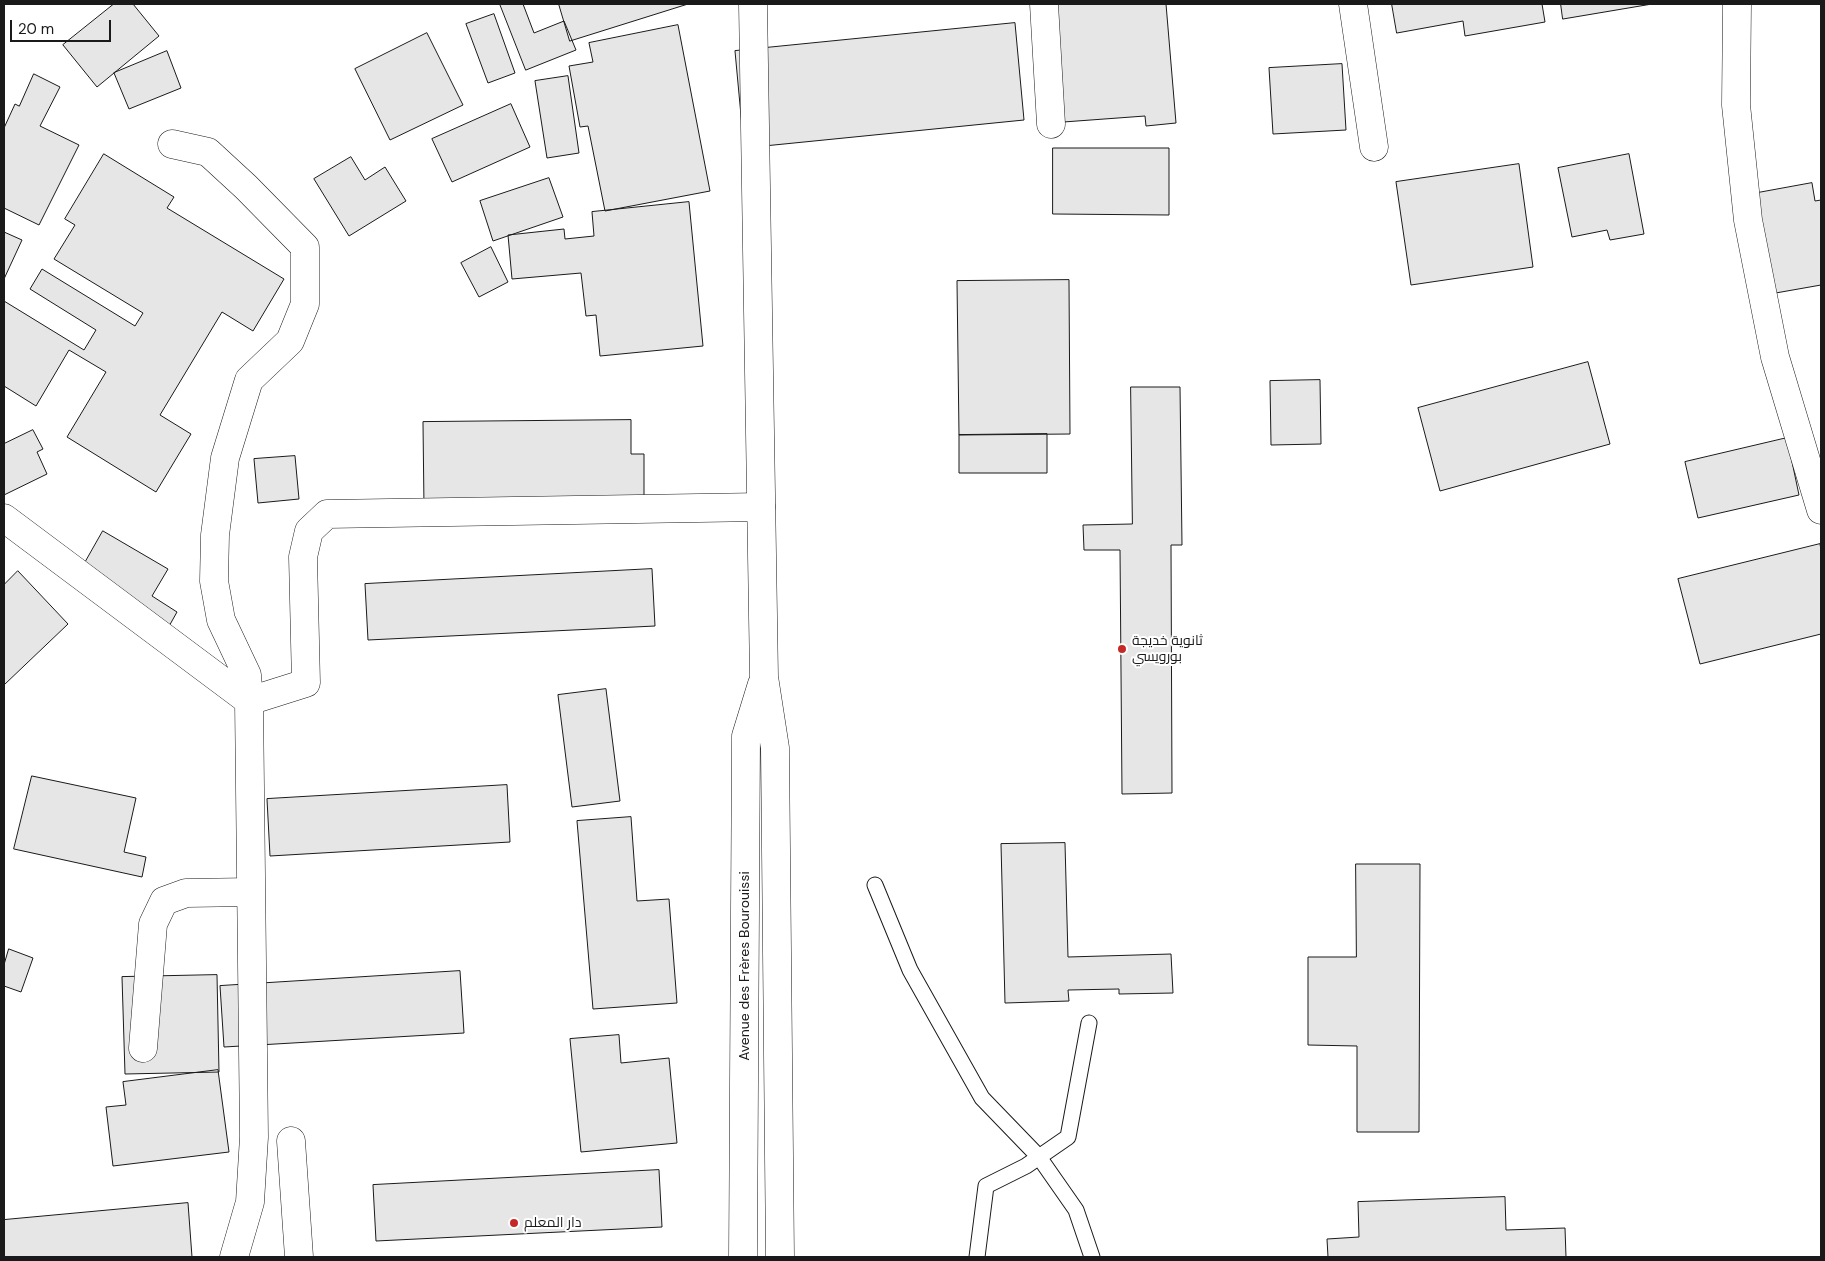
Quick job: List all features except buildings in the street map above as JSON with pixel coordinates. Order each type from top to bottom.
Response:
[{"type":"street","points":[[753,4],[764,677],[775,748],[780,1257]]},
{"type":"street","points":[[1044,4],[1051,124]]},
{"type":"street","points":[[1353,4],[1374,147]]},
{"type":"street","points":[[1737,4],[1736,105],[1748,220],[1775,357],[1821,510]]},
{"type":"street","points":[[172,144],[208,152],[246,187],[304,247],[305,304],[290,341],[248,380],[224,458],[215,536],[214,581],[221,620],[247,674],[249,701],[254,1137],[250,1202],[234,1257]]},
{"type":"street","points":[[249,701],[306,683],[303,557],[310,530],[327,514],[761,507]]},
{"type":"street","points":[[4,518],[249,701]]},
{"type":"street","name":"Avenue des Frères Bourouissi","points":[[742,1257],[746,736],[764,677]]},
{"type":"street","points":[[143,1048],[153,924],[164,901],[186,893],[251,892]]},
{"type":"street","points":[[291,1141],[299,1257]]},
{"type":"lane","points":[[875,885],[910,970],[982,1098],[1039,1157],[1076,1210],[1092,1257]]},
{"type":"lane","points":[[977,1257],[986,1186],[1026,1166],[1068,1137],[1089,1023]]},
{"type":"place","name":"ثانوية خديجة بورويسي","points":[[1122,649]]},
{"type":"place","name":"دار المعلم","points":[[514,1223]]}]
